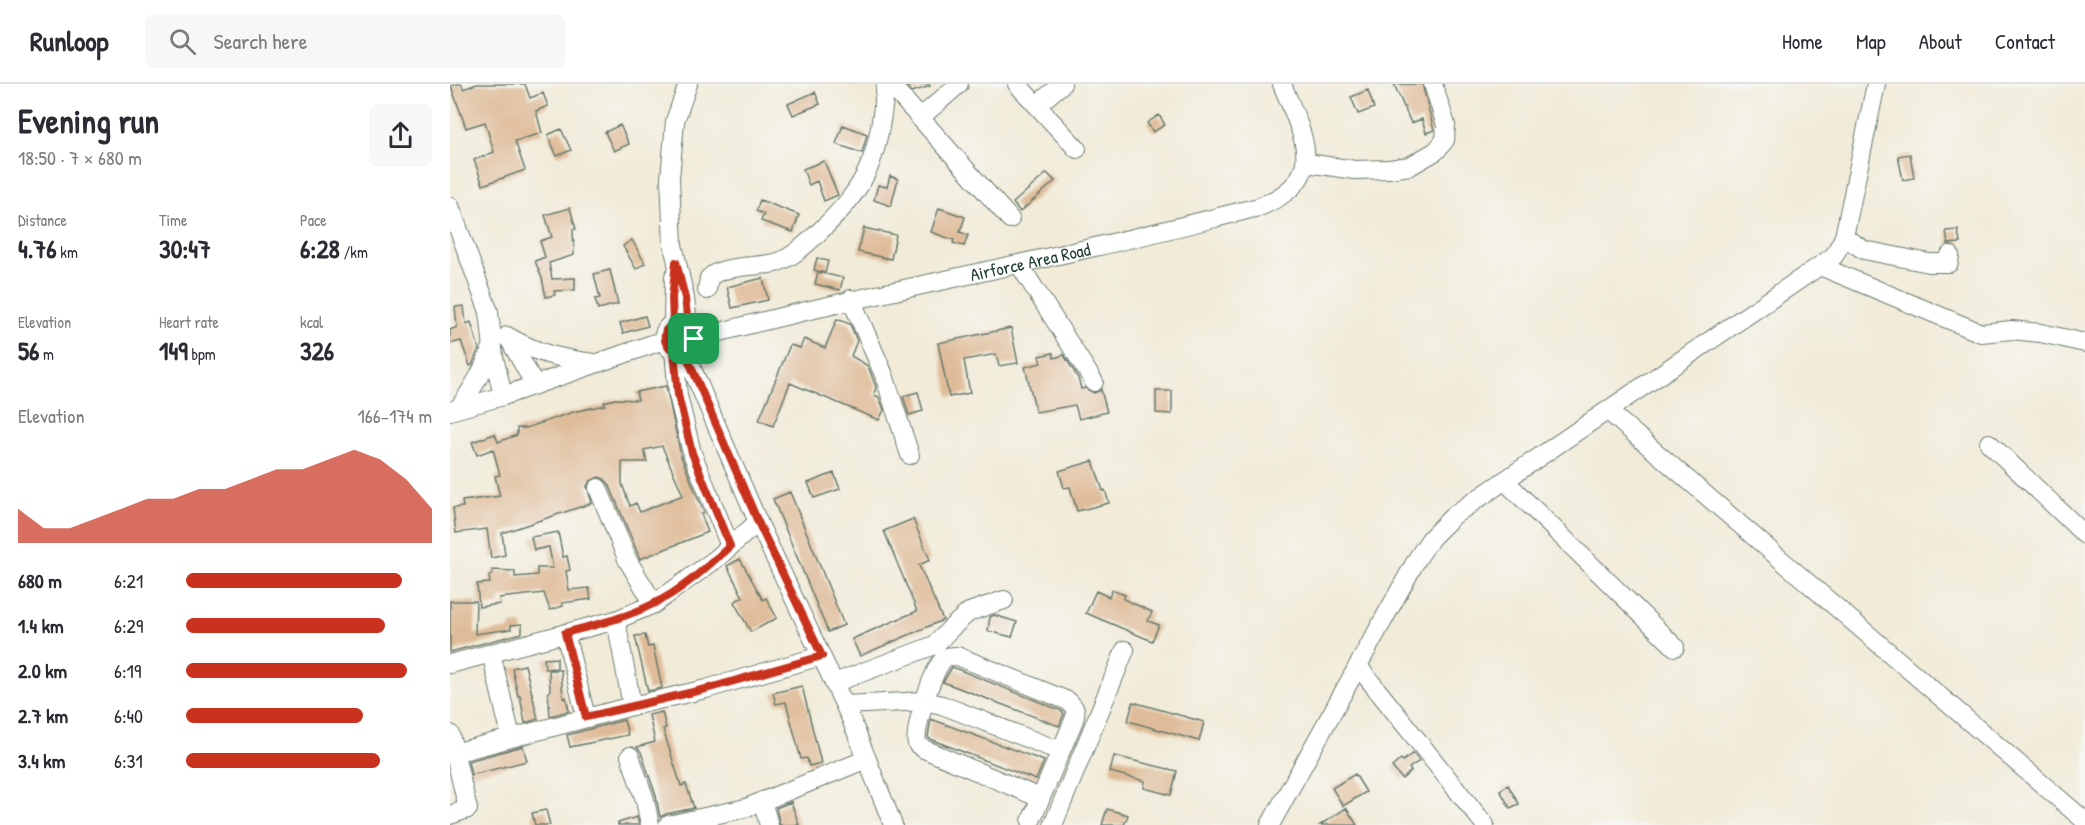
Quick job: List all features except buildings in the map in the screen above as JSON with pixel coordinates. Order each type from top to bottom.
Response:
[{"type":"street","points":[[688,84],[675,121],[670,178],[676,262],[685,298],[680,338],[678,395],[692,453],[730,546]]},
{"type":"street","points":[[888,84],[1010,219]]},
{"type":"street","points":[[707,290],[709,278],[719,271],[776,262],[789,257],[840,213],[859,188],[870,168],[877,146],[888,84]]},
{"type":"street","points":[[921,118],[959,84]]},
{"type":"street","points":[[1017,84],[1077,149]]},
{"type":"street","points":[[1037,105],[1062,84]]},
{"type":"street","points":[[1282,84],[1298,123],[1306,149],[1307,163],[1355,170],[1410,166],[1436,151],[1445,140],[1446,124],[1433,84]]},
{"type":"street","points":[[1278,820],[1358,666],[1431,538],[1454,515],[1834,256],[1844,237],[1876,84]]},
{"type":"street","name":"Airforce Area Road","points":[[455,410],[680,338],[1019,264],[1259,207],[1278,199],[1290,190],[1300,178],[1307,163]]},
{"type":"street","points":[[450,206],[500,340],[536,385]]},
{"type":"street","points":[[1844,237],[1864,250],[1929,263],[1949,263],[1950,255]]},
{"type":"street","points":[[1019,264],[1094,382]]},
{"type":"street","points":[[1820,266],[1982,333],[2012,330],[2085,343]]},
{"type":"street","points":[[851,299],[884,375],[909,454]]},
{"type":"street","points":[[680,338],[758,522],[845,705],[891,823]]},
{"type":"street","points":[[500,340],[549,356],[597,364]]},
{"type":"street","points":[[500,340],[503,396]]},
{"type":"street","points":[[455,410],[485,368],[500,340]]},
{"type":"street","points":[[1608,411],[2085,821]]},
{"type":"street","points":[[1989,443],[2085,535]]},
{"type":"street","points":[[1505,481],[1675,647]]},
{"type":"street","points":[[598,488],[628,561],[654,604]]},
{"type":"street","points":[[450,664],[616,620],[654,604],[682,585],[758,522]]},
{"type":"street","points":[[834,683],[935,645],[969,612],[1004,600]]},
{"type":"street","points":[[616,620],[632,706]]},
{"type":"street","points":[[565,633],[586,717]]},
{"type":"street","points":[[1053,825],[1125,650]]},
{"type":"street","points":[[491,653],[511,737]]},
{"type":"street","points":[[454,753],[586,717],[706,689],[822,656]]},
{"type":"street","points":[[1031,821],[1074,720],[1076,713],[1074,706],[1068,701],[957,656],[949,656],[940,664],[925,701],[916,731],[917,744],[1040,798]]},
{"type":"street","points":[[1358,666],[1485,825]]},
{"type":"street","points":[[845,705],[925,701],[942,705],[1060,751]]},
{"type":"street","points":[[450,734],[469,817],[450,815]]},
{"type":"street","points":[[630,756],[645,800],[650,825]]},
{"type":"street","points":[[668,825],[746,808],[867,759]]},
{"type":"street","points":[[762,801],[769,825]]},
{"type":"route","points":[[676,262],[682,282],[688,325],[694,339],[689,348],[684,350],[758,522],[822,656],[706,689],[586,717],[565,633],[616,620],[654,604],[682,585],[730,546],[692,453],[678,395],[674,351],[666,345],[664,340],[666,330],[673,323],[672,298],[676,262]]}]
